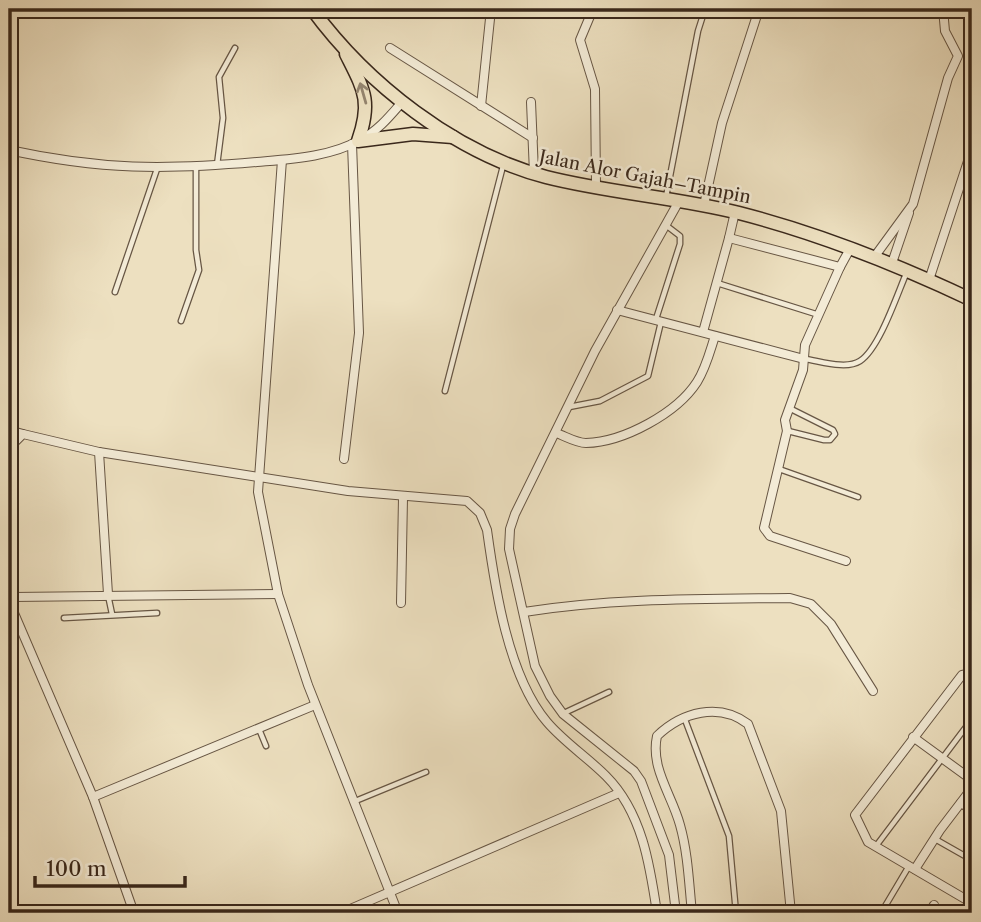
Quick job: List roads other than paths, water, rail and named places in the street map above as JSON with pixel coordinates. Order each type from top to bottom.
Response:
[{"type":"main road","name":"Jalan Alor Gajah–Tampin","points":[[312,9],[343,48],[403,101],[455,137],[504,161],[534,173],[735,212],[851,247],[929,280],[971,294]]},
{"type":"main road","points":[[343,48],[366,93],[367,115],[355,143]]},
{"type":"main road","points":[[355,143],[414,134],[455,137]]},
{"type":"street","points":[[481,106],[491,9]]},
{"type":"street","points":[[593,9],[580,40],[595,89],[596,186]]},
{"type":"street","points":[[704,205],[722,123],[758,9]]},
{"type":"street","points":[[892,263],[913,204],[948,78],[958,56],[945,31],[943,9]]},
{"type":"street","points":[[390,48],[533,138]]},
{"type":"street","points":[[9,150],[64,162],[157,169],[282,160],[338,150],[355,143],[380,127],[403,101]]},
{"type":"street","points":[[531,102],[534,173]]},
{"type":"street","points":[[344,459],[359,332],[355,143]]},
{"type":"street","points":[[929,280],[972,149]]},
{"type":"street","points":[[282,160],[258,492],[278,594],[315,705],[388,894],[398,913]]},
{"type":"street","points":[[673,199],[667,226],[617,310],[515,514],[510,529],[509,549],[535,666],[550,696],[563,713],[634,771],[641,781],[669,855],[676,913]]},
{"type":"street","points":[[875,256],[913,204]]},
{"type":"street","points":[[703,332],[735,212]]},
{"type":"street","points":[[729,238],[840,267]]},
{"type":"street","points":[[846,561],[765,533],[787,431],[785,420],[804,359],[805,345],[851,247]]},
{"type":"street","points":[[617,310],[804,359]]},
{"type":"street","points":[[556,433],[583,443],[602,442],[630,432],[689,392],[698,380],[715,336]]},
{"type":"street","points":[[9,430],[99,452],[403,498],[467,501],[480,513],[487,530],[516,665],[546,722],[608,778],[630,807],[649,858],[657,913]]},
{"type":"street","points":[[9,448],[23,434]]},
{"type":"street","points":[[99,452],[108,594]]},
{"type":"street","points":[[401,603],[403,498]]},
{"type":"street","points":[[9,554],[13,613],[93,797],[134,913]]},
{"type":"street","points":[[13,597],[278,594]]},
{"type":"street","points":[[524,612],[584,603],[642,599],[790,598],[811,604],[831,624],[873,691]]},
{"type":"street","points":[[972,673],[962,675],[855,814],[868,842],[972,903]]},
{"type":"street","points":[[93,797],[315,705]]},
{"type":"street","points":[[692,913],[682,834],[656,763],[654,748],[657,736],[684,717],[719,711],[736,715],[748,724],[781,811],[792,913]]},
{"type":"street","points":[[566,740],[579,728]]},
{"type":"street","points":[[913,737],[972,780]]},
{"type":"street","points":[[912,868],[972,788]]},
{"type":"street","points":[[341,913],[619,793]]},
{"type":"street","points":[[961,803],[972,810]]},
{"type":"lane","points":[[673,199],[698,31],[705,9]]},
{"type":"lane","points":[[217,166],[223,118],[219,77],[235,48]]},
{"type":"lane","points":[[445,391],[504,161]]},
{"type":"lane","points":[[181,321],[199,270],[195,250],[196,168]]},
{"type":"lane","points":[[115,292],[157,169]]},
{"type":"lane","points":[[568,407],[582,407],[600,401],[648,376],[658,320],[681,240],[667,226]]},
{"type":"lane","points":[[804,359],[848,365],[860,361],[873,345],[908,270]]},
{"type":"lane","points":[[717,283],[819,315]]},
{"type":"lane","points":[[787,431],[824,440],[830,440],[835,434],[833,430],[789,408]]},
{"type":"lane","points":[[779,469],[858,497]]},
{"type":"lane","points":[[108,594],[112,614]]},
{"type":"lane","points":[[64,618],[157,612]]},
{"type":"lane","points":[[563,713],[608,692]]},
{"type":"lane","points":[[684,717],[729,836],[736,913]]},
{"type":"lane","points":[[875,847],[972,719]]},
{"type":"lane","points":[[259,728],[266,746]]},
{"type":"lane","points":[[353,802],[426,772]]},
{"type":"lane","points":[[934,839],[972,860]]},
{"type":"lane","points":[[881,913],[912,868]]},
{"type":"lane","points":[[369,902],[373,913]]}]
